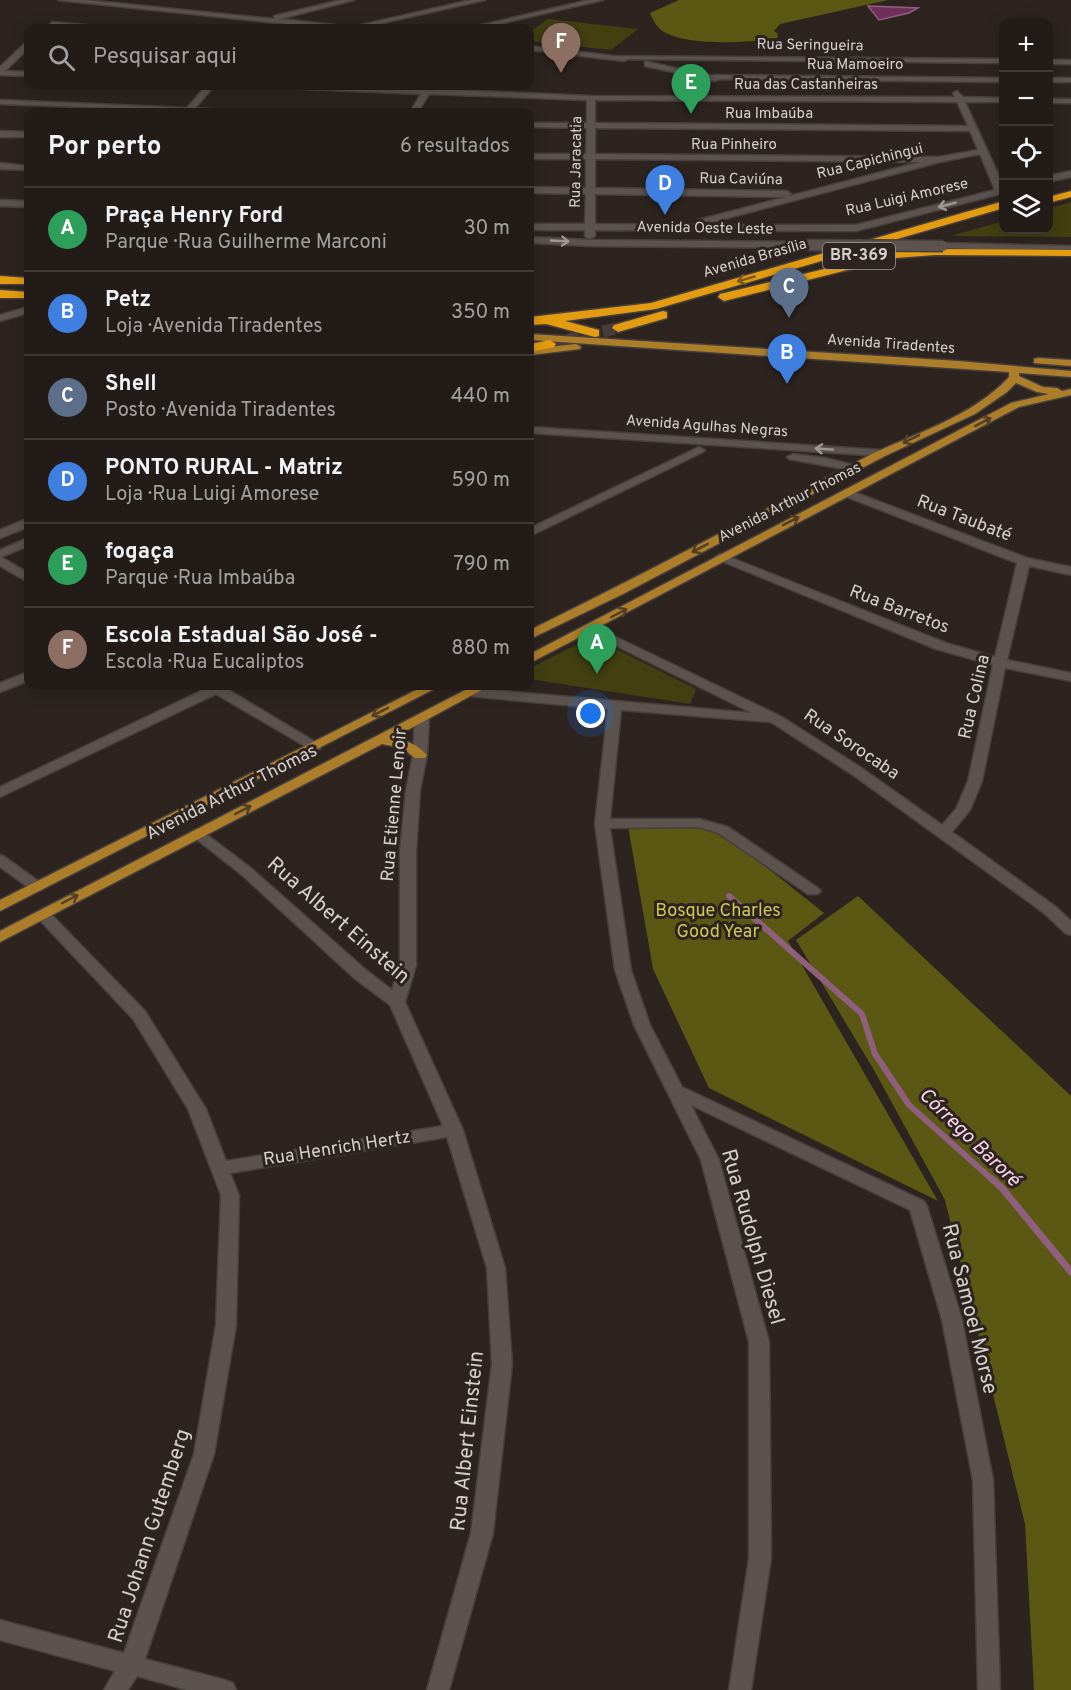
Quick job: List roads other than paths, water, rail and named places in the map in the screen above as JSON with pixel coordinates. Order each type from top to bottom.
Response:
[{"type":"highway","points":[[1053,190],[1071,185]]},
{"type":"highway","points":[[1053,199],[1071,194]]},
{"type":"highway","name":"Avenida Brasília","points":[[546,320],[652,306],[999,205]]},
{"type":"highway","name":"Avenida Brasília","points":[[618,327],[999,215]]},
{"type":"highway","points":[[714,299],[895,255],[935,252],[1071,251]]},
{"type":"highway","points":[[0,280],[24,281]]},
{"type":"highway","points":[[0,294],[24,295]]},
{"type":"highway","points":[[0,305],[24,308]]},
{"type":"highway","name":"BR-369","points":[[534,319],[546,320]]},
{"type":"highway","points":[[546,320],[595,333]]},
{"type":"highway","points":[[534,349],[550,344]]},
{"type":"main road","name":"Avenida Tiradentes","points":[[534,329],[1071,363]]},
{"type":"main road","name":"Avenida Tiradentes","points":[[534,337],[1014,373],[1071,374]]},
{"type":"main road","points":[[534,350],[646,344],[664,339],[687,338]]},
{"type":"main road","points":[[1071,363],[1027,364],[1014,373],[1041,390],[1071,391]]},
{"type":"main road","name":"Avenida Arthur Thomas","points":[[534,635],[882,453],[975,409],[1008,387],[1014,373]]},
{"type":"main road","name":"Avenida Arthur Thomas","points":[[534,657],[1015,405],[1071,391]]},
{"type":"main road","points":[[921,454],[946,432],[939,426]]},
{"type":"main road","points":[[854,468],[876,478]]},
{"type":"main road","points":[[534,640],[547,649]]},
{"type":"main road","name":"Avenida Arthur Thomas","points":[[0,906],[423,690]]},
{"type":"main road","points":[[422,718],[420,699],[426,690]]},
{"type":"main road","name":"Avenida Arthur Thomas","points":[[0,937],[474,690]]},
{"type":"main road","points":[[379,739],[407,745],[420,755]]},
{"type":"main road","points":[[90,860],[116,875]]},
{"type":"street","points":[[62,0],[300,24]]},
{"type":"street","points":[[264,24],[267,21],[350,0]]},
{"type":"street","points":[[370,24],[481,0]]},
{"type":"street","points":[[492,24],[599,0]]},
{"type":"street","points":[[68,9],[77,1]]},
{"type":"street","points":[[311,1],[332,4]]},
{"type":"street","points":[[51,24],[60,16]]},
{"type":"street","points":[[534,48],[617,57],[749,87]]},
{"type":"street","points":[[0,72],[24,50]]},
{"type":"street","name":"Rua Seringueira","points":[[617,57],[999,61]]},
{"type":"street","points":[[942,61],[999,184]]},
{"type":"street","points":[[1053,62],[1071,62]]},
{"type":"street","points":[[0,72],[24,74]]},
{"type":"street","name":"Rua Mamoeiro","points":[[707,77],[999,80]]},
{"type":"street","points":[[1053,80],[1071,80]]},
{"type":"street","points":[[760,89],[803,99]]},
{"type":"street","points":[[191,108],[207,90]]},
{"type":"street","points":[[416,108],[427,90]]},
{"type":"street","name":"Rua das Castanheiras","points":[[446,90],[591,98],[999,100]]},
{"type":"street","points":[[724,98],[731,91]]},
{"type":"street","name":"Rua Jaracatia","points":[[591,98],[591,243]]},
{"type":"street","points":[[1053,101],[1071,101]]},
{"type":"street","points":[[0,102],[113,108]]},
{"type":"street","name":"Rua Imbaúba","points":[[534,125],[973,129]]},
{"type":"street","points":[[0,134],[24,135]]},
{"type":"street","name":"Rua Capichingui","points":[[682,227],[939,160],[983,151]]},
{"type":"street","name":"Rua Pinheiro","points":[[534,156],[939,160]]},
{"type":"street","points":[[0,166],[24,168]]},
{"type":"street","points":[[1053,178],[1071,174]]},
{"type":"street","name":"Rua Caviúna","points":[[534,190],[808,194]]},
{"type":"street","name":"Rua Luigi Amorese","points":[[534,227],[856,228],[999,191]]},
{"type":"street","points":[[0,204],[24,205]]},
{"type":"street","points":[[0,213],[24,214]]},
{"type":"street","points":[[730,214],[731,228],[740,234],[760,237]]},
{"type":"street","points":[[629,228],[701,237],[1071,241]]},
{"type":"street","points":[[534,240],[591,243]]},
{"type":"street","name":"Avenida Oeste Leste","points":[[591,243],[943,246],[1071,251]]},
{"type":"street","points":[[0,318],[24,309]]},
{"type":"street","name":"Avenida Agulhas Negras","points":[[534,431],[560,437],[806,458],[854,468]]},
{"type":"street","name":"Avenida Agulhas Negras","points":[[534,440],[560,437],[882,453]]},
{"type":"street","points":[[534,528],[699,450]]},
{"type":"street","name":"Rua Taubaté","points":[[846,493],[1024,561],[1071,571]]},
{"type":"street","points":[[0,534],[24,525]]},
{"type":"street","points":[[0,554],[24,544]]},
{"type":"street","name":"Rua Barretos","points":[[720,558],[941,646],[1001,663],[1071,677]]},
{"type":"street","points":[[0,561],[24,576]]},
{"type":"street","name":"Rua Colina","points":[[942,832],[963,810],[975,781],[1024,561]]},
{"type":"street","name":"Rua Sorocaba","points":[[588,629],[777,720],[858,772],[1050,910],[1071,930]]},
{"type":"street","points":[[0,688],[24,678]]},
{"type":"street","points":[[0,793],[209,690]]},
{"type":"street","points":[[220,690],[315,746]]},
{"type":"street","points":[[484,690],[615,706],[777,720]]},
{"type":"street","points":[[519,690],[529,696]]},
{"type":"street","points":[[694,713],[703,708],[715,691]]},
{"type":"street","name":"Rua Rudolph Diesel","points":[[615,706],[602,824],[623,970],[642,1025],[678,1092],[710,1160],[759,1342],[760,1558],[740,1690]]},
{"type":"street","name":"Rua Etienne Lenoir","points":[[397,1002],[408,965],[408,851],[412,790],[420,755],[422,718]]},
{"type":"street","points":[[602,824],[700,823],[723,830],[813,891]]},
{"type":"street","name":"Rua Albert Einstein","points":[[197,834],[247,872],[360,974],[397,1002],[454,1130],[496,1268],[502,1364],[482,1533],[438,1690]]},
{"type":"street","points":[[0,860],[37,887]]},
{"type":"street","name":"Rua Johann Gutemberg","points":[[42,914],[139,1015],[197,1109],[230,1195],[226,1325],[204,1454],[132,1664],[116,1690]]},
{"type":"street","name":"Rua Samoel Morse","points":[[678,1092],[918,1206],[952,1320],[983,1479],[989,1690]]},
{"type":"street","name":"Rua Henrich Hertz","points":[[220,1168],[454,1130]]},
{"type":"street","points":[[0,1630],[225,1690]]},
{"type":"waterway","name":"Córrego Baroré","points":[[729,896],[862,1014],[875,1054],[909,1105],[994,1181]]},
{"type":"waterway","name":"Córrego Baroré","points":[[992,1179],[1071,1272]]},
{"type":"tunnel","points":[[550,344],[618,328]]},
{"type":"place","name":"Escola Estadual São José -","points":[[561,73]]},
{"type":"place","name":"fogaça","points":[[691,114]]},
{"type":"place","name":"PONTO RURAL - Matriz","points":[[665,215]]},
{"type":"place","name":"Shell","points":[[789,318]]},
{"type":"place","name":"Petz","points":[[787,384]]},
{"type":"place","name":"Praça Henry Ford","points":[[597,674]]},
{"type":"park label","name":"Bosque Charles Good Year","points":[[718,921]]}]
